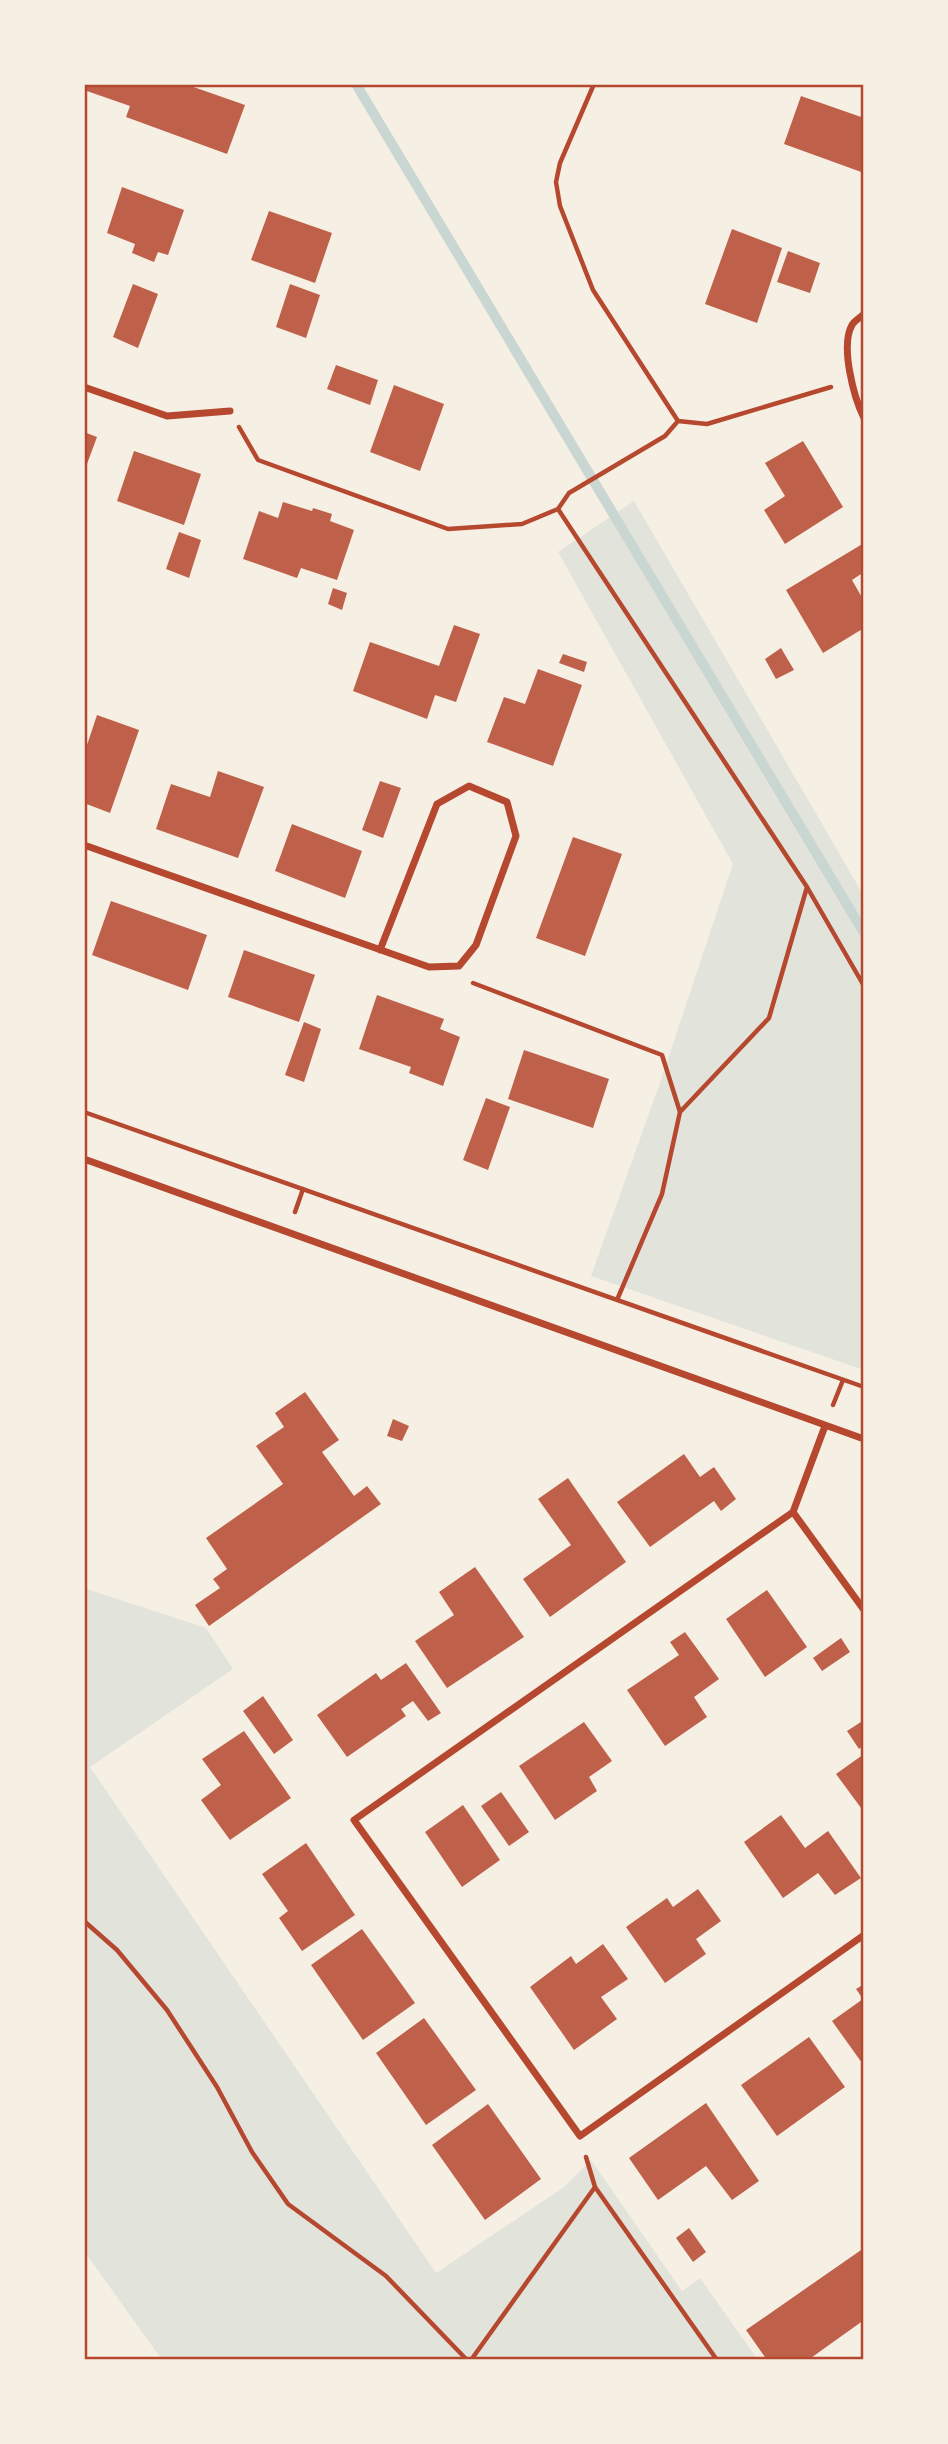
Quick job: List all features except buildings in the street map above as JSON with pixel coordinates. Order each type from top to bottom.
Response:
[{"type":"street","points":[[864,314],[851,326],[847,356],[856,402],[864,418]]},
{"type":"street","points":[[84,387],[167,416],[230,411]]},
{"type":"street","points":[[84,845],[380,950],[429,967],[458,966],[476,945],[516,836],[507,803],[469,786],[437,804],[380,950]]},
{"type":"street","points":[[84,1159],[864,1439]]},
{"type":"street","points":[[825,1426],[793,1511],[354,1820],[580,2136],[864,1936]]},
{"type":"street","points":[[793,1511],[864,1610]]},
{"type":"path","points":[[594,84],[559,163],[556,182],[560,206],[593,290],[678,421]]},
{"type":"path","points":[[678,421],[707,424],[852,381]]},
{"type":"path","points":[[230,411],[258,460],[448,529],[522,524],[558,509],[569,493],[665,436],[678,421]]},
{"type":"path","points":[[558,509],[807,887],[864,986]]},
{"type":"path","points":[[680,1112],[769,1018],[807,887]]},
{"type":"path","points":[[429,967],[662,1055],[680,1112],[662,1194],[617,1300]]},
{"type":"path","points":[[84,1112],[864,1387]]},
{"type":"path","points":[[84,1921],[117,1950],[167,2010],[217,2087],[252,2152],[288,2204],[386,2276],[469,2360],[595,2187]]},
{"type":"path","points":[[580,2136],[595,2187],[717,2360]]},
{"type":"shaded area","points":[[634,501],[864,896],[864,1370],[591,1276],[662,1077],[733,864],[558,552]]},
{"type":"shaded area","points":[[84,1588],[206,1628],[233,1669],[90,1767],[436,2273],[564,2187],[591,2160],[682,2291],[700,2278],[758,2360],[162,2360],[84,2251]]},
{"type":"waterway","points":[[356,84],[864,933]]}]
